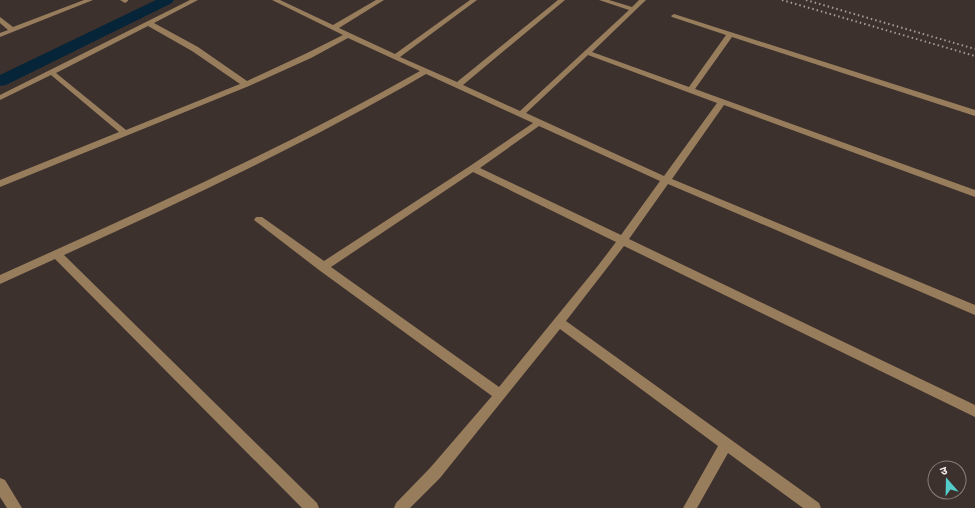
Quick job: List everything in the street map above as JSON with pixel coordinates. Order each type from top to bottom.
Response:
[{"type":"street","points":[[0,35],[90,0]]},
{"type":"street","points":[[0,98],[195,0]]},
{"type":"street","points":[[334,28],[380,0]]},
{"type":"street","points":[[395,57],[474,0]]},
{"type":"street","points":[[458,85],[562,0]]},
{"type":"street","points":[[602,0],[633,9]]},
{"type":"street","points":[[521,114],[643,0]]},
{"type":"street","points":[[280,1],[395,57],[666,180],[975,310]]},
{"type":"street","points":[[674,16],[975,113]]},
{"type":"street","points":[[0,19],[12,30]]},
{"type":"street","points":[[148,24],[195,49],[246,84]]},
{"type":"street","points":[[691,90],[730,34]]},
{"type":"street","points":[[0,184],[246,84],[308,56],[348,35]]},
{"type":"street","points":[[586,52],[975,194]]},
{"type":"street","points":[[0,280],[292,145],[373,103],[426,71]]},
{"type":"street","points":[[51,72],[125,133]]},
{"type":"street","points":[[401,508],[435,473],[601,270],[722,102]]},
{"type":"street","points":[[323,267],[473,168],[539,122]]},
{"type":"street","points":[[473,168],[975,411]]},
{"type":"street","points":[[259,220],[500,395]]},
{"type":"street","points":[[56,254],[312,508]]},
{"type":"street","points":[[559,322],[814,508]]},
{"type":"street","points":[[690,508],[726,444]]},
{"type":"street","points":[[0,485],[15,508]]},
{"type":"waterway","points":[[0,81],[167,0]]},
{"type":"railway","points":[[782,0],[975,56]]},
{"type":"railway","points":[[806,0],[975,49]]}]
